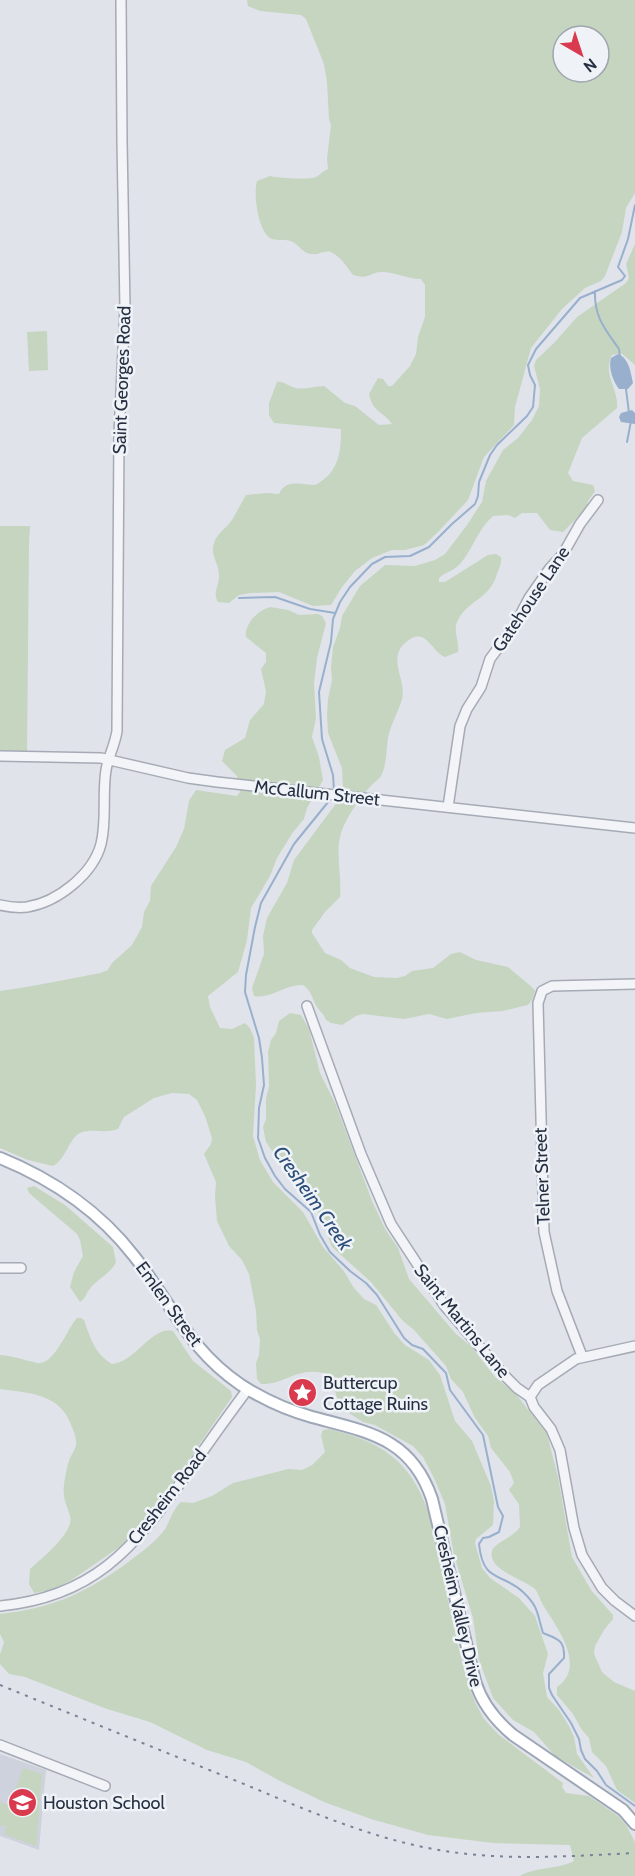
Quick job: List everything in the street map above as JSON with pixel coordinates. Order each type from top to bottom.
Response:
[{"type":"main road","name":"Emlen Street","points":[[0,1158],[26,1169],[59,1188],[106,1225],[135,1257],[191,1339],[214,1363],[248,1389],[297,1412],[368,1432],[387,1440],[413,1461],[422,1474],[430,1493]]},
{"type":"main road","name":"Cresheim Valley Drive","points":[[430,1493],[475,1682],[483,1703],[498,1722],[513,1735],[622,1810],[635,1824]]},
{"type":"street","name":"Saint Georges Road","points":[[0,905],[20,908],[41,903],[70,886],[87,871],[101,843],[106,773],[116,741],[120,434],[125,354],[122,0]]},
{"type":"street","name":"Gatehouse Lane","points":[[448,807],[460,726],[467,709],[481,687],[490,659],[598,500]]},
{"type":"street","name":"McCallum Street","points":[[0,756],[77,757],[109,760],[188,778],[217,782],[635,828]]},
{"type":"street","name":"Telner Street","points":[[582,1356],[552,1275],[543,1221],[538,1003],[542,991],[552,986],[635,984]]},
{"type":"street","name":"Saint Martins Lane","points":[[307,1006],[361,1154],[395,1231],[444,1305],[504,1375],[530,1397],[534,1407],[550,1429],[558,1443],[574,1528],[586,1563],[596,1581],[635,1616]]},
{"type":"street","points":[[0,1268],[21,1268]]},
{"type":"street","points":[[530,1397],[538,1385],[582,1356],[635,1346]]},
{"type":"street","name":"Cresheim Road","points":[[0,1606],[34,1601],[70,1588],[94,1575],[118,1557],[148,1527],[248,1389]]},
{"type":"street","points":[[0,1745],[105,1786]]},
{"type":"shaded area","name":"Houston School","points":[[0,1754],[46,1770],[39,1850],[0,1836]]},
{"type":"green space","points":[[247,0],[635,0],[635,193],[626,208],[622,232],[605,276],[601,281],[585,288],[562,309],[531,348],[515,407],[514,425],[484,457],[468,500],[424,545],[405,550],[392,550],[372,558],[355,571],[331,605],[313,606],[279,592],[251,593],[239,595],[229,603],[218,602],[216,592],[219,575],[214,558],[214,542],[232,520],[246,495],[279,494],[290,484],[315,485],[329,474],[337,461],[341,429],[274,423],[269,415],[269,403],[277,382],[299,388],[324,386],[379,425],[392,424],[373,405],[369,394],[378,378],[383,379],[388,386],[392,386],[410,366],[416,354],[418,337],[425,317],[425,285],[421,279],[387,272],[378,272],[363,277],[353,275],[335,254],[326,252],[310,254],[293,242],[270,238],[262,228],[256,194],[257,181],[270,176],[313,178],[328,169],[331,125],[324,64],[306,19],[301,15],[260,11],[248,6]]},
{"type":"green space","points":[[635,244],[635,365],[621,353],[612,355],[609,369],[616,394],[617,408],[582,438],[568,473],[573,481],[593,485],[595,491],[586,509],[563,532],[550,530],[537,513],[522,513],[515,518],[508,515],[493,516],[483,527],[460,564],[439,578],[439,582],[445,582],[488,555],[496,554],[501,557],[494,582],[462,613],[456,624],[458,652],[445,657],[428,641],[418,636],[405,643],[400,649],[397,663],[403,692],[389,733],[384,770],[357,803],[343,828],[339,840],[340,897],[312,930],[325,953],[341,960],[350,968],[374,977],[397,978],[412,971],[433,968],[451,954],[460,952],[476,960],[508,967],[533,988],[535,991],[532,1000],[528,1005],[503,1011],[476,1013],[447,1019],[429,1014],[404,1019],[363,1014],[342,1025],[326,1020],[310,992],[303,985],[254,996],[252,988],[264,954],[263,936],[267,918],[287,883],[294,860],[335,805],[343,787],[342,768],[328,733],[327,715],[332,680],[333,647],[342,616],[360,586],[385,565],[415,566],[435,560],[445,554],[482,502],[486,481],[503,450],[518,438],[532,420],[539,406],[540,389],[534,366],[536,360],[577,317],[626,283],[629,278],[626,264]]},
{"type":"green space","points":[[47,331],[48,370],[29,371],[27,332]]},
{"type":"green space","points":[[0,526],[30,526],[27,752],[0,751]]},
{"type":"green space","points":[[271,607],[299,615],[318,614],[326,623],[317,658],[314,683],[316,718],[312,737],[319,757],[323,780],[307,808],[304,819],[277,858],[270,876],[251,908],[247,940],[238,972],[208,996],[210,1007],[220,1028],[232,1029],[245,1023],[254,1038],[256,1085],[253,1136],[260,1160],[273,1182],[303,1212],[323,1247],[343,1270],[354,1288],[364,1299],[376,1305],[405,1345],[429,1360],[440,1375],[455,1421],[472,1441],[491,1486],[494,1501],[493,1525],[476,1539],[475,1543],[482,1568],[490,1578],[519,1598],[535,1616],[548,1654],[543,1673],[547,1697],[569,1726],[577,1754],[594,1778],[555,1756],[534,1732],[513,1720],[493,1698],[479,1660],[473,1618],[454,1555],[445,1504],[423,1457],[413,1446],[349,1413],[338,1401],[332,1380],[327,1374],[300,1373],[277,1382],[261,1384],[257,1379],[256,1363],[260,1339],[249,1274],[242,1260],[229,1246],[217,1221],[216,1182],[204,1154],[212,1138],[197,1100],[189,1094],[172,1093],[154,1098],[124,1117],[118,1129],[85,1132],[77,1135],[53,1166],[28,1160],[0,1148],[0,991],[97,974],[108,970],[112,963],[132,945],[142,927],[144,912],[150,901],[151,886],[176,847],[184,829],[189,801],[196,790],[237,796],[240,792],[237,776],[222,761],[225,750],[245,738],[250,720],[264,704],[266,691],[261,669],[266,662],[266,653],[246,637],[246,632],[253,618]]},
{"type":"green space","points":[[290,1013],[301,1015],[309,1029],[320,1073],[335,1103],[372,1201],[385,1229],[398,1248],[409,1279],[456,1334],[471,1346],[495,1377],[515,1393],[547,1434],[558,1477],[572,1557],[591,1590],[613,1615],[613,1619],[595,1646],[594,1654],[602,1672],[614,1682],[635,1691],[635,1803],[617,1790],[606,1766],[592,1752],[589,1738],[557,1695],[557,1687],[566,1678],[569,1669],[569,1658],[561,1636],[535,1589],[501,1569],[492,1558],[494,1548],[520,1527],[519,1504],[509,1490],[514,1483],[510,1472],[491,1448],[488,1436],[475,1418],[463,1392],[451,1379],[446,1366],[402,1320],[371,1282],[332,1247],[320,1215],[309,1199],[305,1181],[299,1171],[278,1160],[266,1142],[263,1127],[266,1119],[266,1099],[269,1086],[268,1052],[279,1021]]},
{"type":"green space","points":[[34,1186],[65,1205],[113,1247],[116,1262],[80,1302],[70,1287],[74,1272],[83,1256],[80,1240],[77,1234],[29,1193],[27,1188]]},
{"type":"green space","points":[[77,1318],[84,1320],[97,1350],[112,1364],[129,1357],[158,1334],[173,1331],[193,1361],[231,1391],[232,1397],[152,1513],[121,1546],[70,1581],[52,1590],[34,1593],[29,1584],[30,1569],[56,1545],[70,1522],[64,1490],[67,1468],[76,1447],[76,1440],[67,1416],[53,1402],[34,1394],[0,1389],[0,1355],[37,1363],[43,1362],[49,1359],[60,1346]]},
{"type":"green space","points":[[329,1429],[378,1447],[391,1455],[412,1478],[428,1511],[470,1690],[484,1719],[499,1735],[563,1783],[562,1787],[566,1793],[589,1796],[618,1816],[635,1842],[635,1876],[520,1876],[574,1861],[570,1845],[493,1843],[428,1835],[371,1819],[324,1802],[246,1762],[207,1750],[150,1722],[107,1709],[25,1677],[9,1674],[0,1664],[4,1642],[0,1634],[0,1614],[51,1604],[108,1576],[158,1538],[181,1502],[193,1503],[212,1496],[233,1483],[288,1469],[302,1470],[312,1465],[325,1452],[321,1436],[323,1430]]},
{"type":"green space","name":"Houston School","points":[[23,1768],[42,1774],[36,1846],[4,1834],[6,1826],[0,1826],[0,1802],[10,1806]]},
{"type":"water","points":[[618,354],[625,359],[630,370],[633,383],[628,389],[619,389],[612,374],[611,358]]},
{"type":"water","points":[[632,410],[635,413],[635,424],[621,422],[619,417],[621,413]]},
{"type":"waterway","name":"Cresheim Creek","points":[[334,791],[333,775],[322,739],[319,692],[331,642],[333,619],[340,602],[350,587],[372,564],[385,557],[410,556],[429,547],[475,504],[479,482],[490,455],[533,407],[535,385],[528,365],[536,349],[580,298],[622,280],[625,276],[618,267],[628,239],[635,205]]},
{"type":"waterway","points":[[595,291],[598,316],[619,349],[620,357]]},
{"type":"waterway","points":[[626,389],[629,413]]},
{"type":"waterway","points":[[627,442],[631,421]]},
{"type":"waterway","points":[[239,598],[275,597],[310,609],[335,613]]},
{"type":"waterway","name":"Cresheim Creek","points":[[333,796],[294,844],[261,903],[255,927],[245,992],[259,1038],[262,1058],[264,1085],[259,1108],[258,1138],[275,1176],[285,1189],[311,1212],[330,1252],[377,1295],[404,1338],[412,1345],[423,1349],[446,1373],[450,1390],[483,1435],[498,1507],[503,1516],[499,1532],[483,1538],[479,1544],[481,1557],[489,1571],[515,1586],[528,1597],[535,1607],[543,1633],[561,1643],[564,1658],[549,1674],[549,1688],[552,1695],[571,1723],[585,1759],[606,1785],[635,1806]]},
{"type":"railway","points":[[0,1685],[317,1814],[393,1840],[445,1851],[492,1856],[540,1857],[635,1853]]},
{"type":"place","name":"Buttercup Cottage Ruins","points":[[302,1393]]},
{"type":"place","name":"Houston School","points":[[22,1803]]}]
